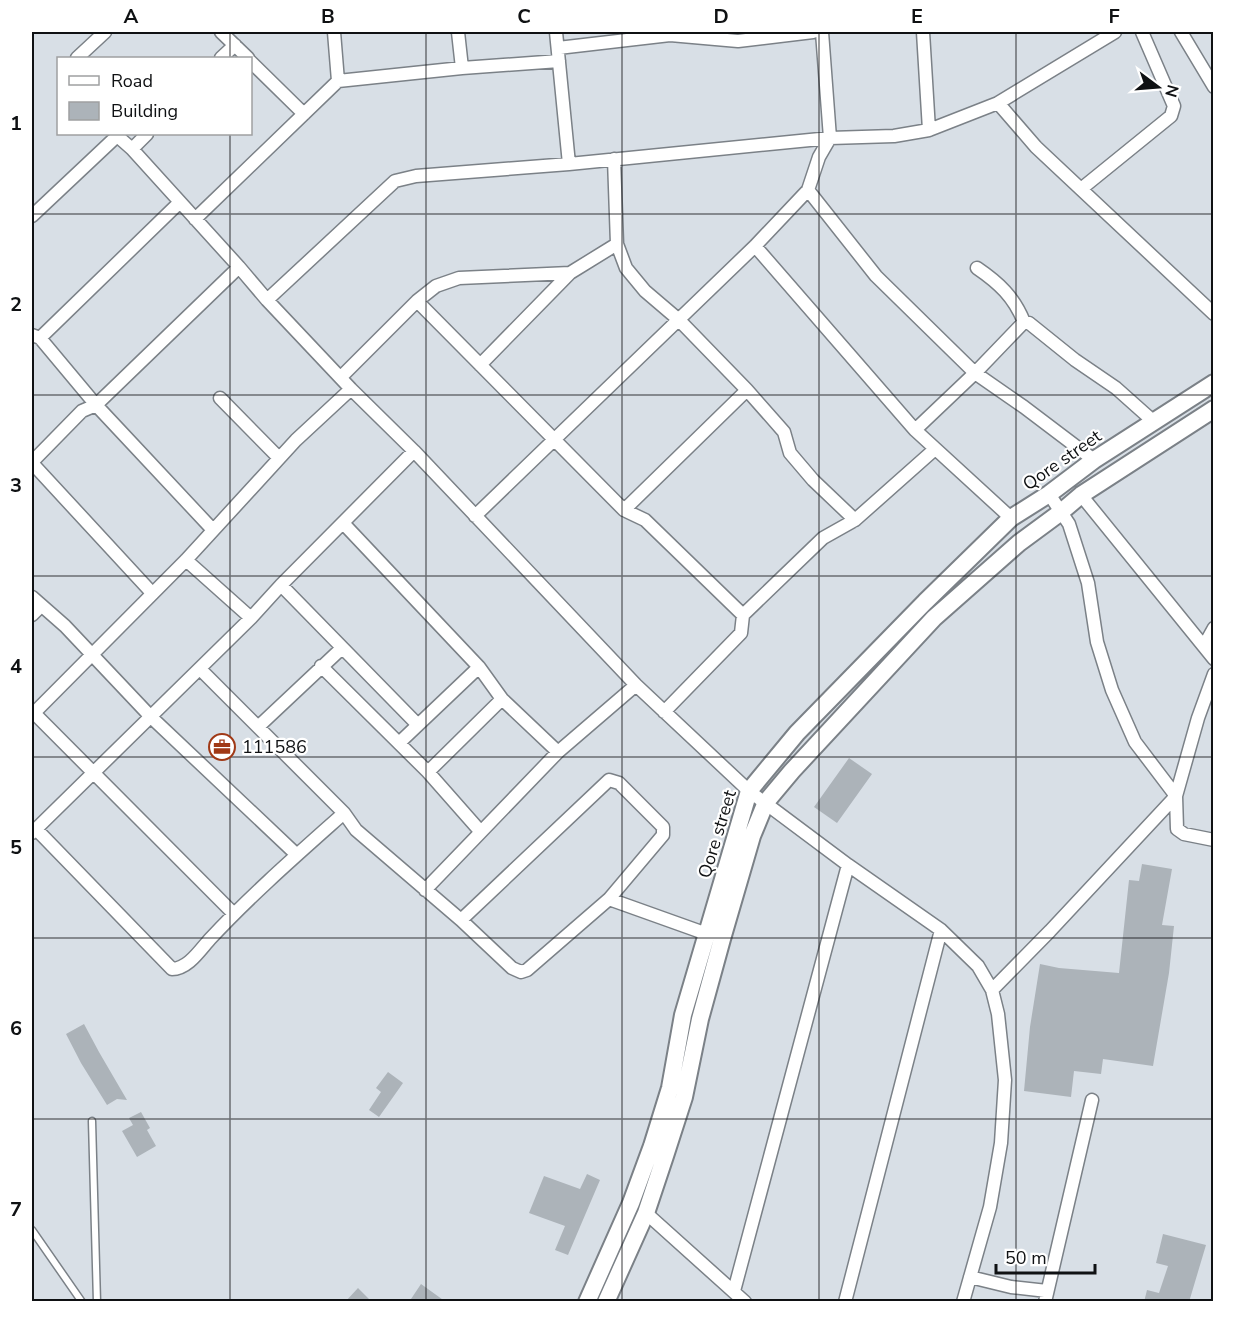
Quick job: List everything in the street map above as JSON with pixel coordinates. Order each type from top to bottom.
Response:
[{"type":"street","points":[[78,57],[105,32]]},
{"type":"street","points":[[221,32],[246,57]]},
{"type":"street","points":[[334,32],[338,81]]},
{"type":"street","points":[[458,32],[462,68]]},
{"type":"street","points":[[556,32],[569,164]]},
{"type":"street","points":[[558,48],[669,33],[738,40],[813,32]]},
{"type":"street","points":[[475,516],[755,246],[808,190],[819,157],[830,138],[822,32]]},
{"type":"street","points":[[923,32],[929,130]]},
{"type":"street","points":[[267,300],[395,181],[416,176],[569,164],[830,138],[894,136],[929,130],[998,103],[1115,32]]},
{"type":"street","points":[[1081,189],[1171,116],[1174,106],[1142,32]]},
{"type":"street","points":[[1181,32],[1214,87]]},
{"type":"street","points":[[222,57],[235,45]]},
{"type":"street","points":[[195,219],[338,81],[559,61]]},
{"type":"street","points":[[252,63],[304,114]]},
{"type":"street","points":[[998,103],[1036,147],[1214,314]]},
{"type":"street","points":[[32,216],[116,135],[132,149],[267,300],[351,389],[414,451],[664,712],[749,791],[848,865],[941,930],[978,966],[992,990],[998,1014],[1005,1080],[1001,1143],[990,1207],[963,1302]]},
{"type":"street","points":[[132,149],[146,135]]},
{"type":"street","points":[[614,159],[617,244],[626,268],[645,291],[679,320],[747,390],[784,432],[790,453],[813,480],[855,520]]},
{"type":"street","points":[[808,190],[876,276],[975,373],[1094,460]]},
{"type":"street","points":[[180,202],[36,336],[96,405],[213,530]]},
{"type":"street","points":[[480,365],[570,273],[617,244]]},
{"type":"street","points":[[755,246],[915,430],[1011,518]]},
{"type":"street","points":[[152,593],[32,462],[82,411],[96,405],[239,267]]},
{"type":"street","points":[[977,267],[1005,290],[1017,305],[1024,322]]},
{"type":"street","points":[[341,377],[417,301],[436,286],[459,278],[570,273]]},
{"type":"street","points":[[417,301],[624,510],[645,520],[743,615]]},
{"type":"street","points":[[915,430],[1024,322]]},
{"type":"street","points":[[1024,322],[1029,323],[1075,360],[1116,388],[1153,422]]},
{"type":"street","name":"Qore street","points":[[587,1302],[631,1203],[652,1146],[670,1088],[683,1015],[749,791],[797,733],[1011,518],[1049,494],[1118,444],[1214,383]]},
{"type":"street","points":[[234,914],[94,772],[33,714],[186,560],[296,440],[351,389]]},
{"type":"street","points":[[624,510],[747,390]]},
{"type":"street","points":[[220,398],[279,458]]},
{"type":"street","name":"Qore street","points":[[606,1302],[646,1212],[684,1097],[700,1019],[752,836],[766,802],[934,618],[1019,543],[1081,495],[1214,409]]},
{"type":"street","points":[[1118,444],[1131,462]]},
{"type":"street","points":[[664,712],[741,633],[743,615],[823,538],[855,520],[935,449]]},
{"type":"street","points":[[344,813],[234,914],[188,963],[179,969],[172,969],[34,831],[252,618],[281,585],[414,451]]},
{"type":"street","points":[[1049,494],[1069,524],[1088,583],[1097,642],[1112,690],[1135,742],[1176,796]]},
{"type":"street","points":[[1081,495],[1214,659]]},
{"type":"street","points":[[343,523],[479,667],[502,699],[558,752]]},
{"type":"street","points":[[186,560],[252,618]]},
{"type":"street","points":[[281,585],[417,724]]},
{"type":"street","points":[[35,606],[65,626],[151,717],[297,855]]},
{"type":"street","points":[[1204,646],[1214,628]]},
{"type":"street","points":[[259,726],[342,648]]},
{"type":"street","points":[[321,666],[428,772],[480,831]]},
{"type":"street","points":[[399,742],[479,667]]},
{"type":"street","points":[[200,669],[344,813],[356,830],[461,920],[512,968],[521,972],[527,970],[609,899],[663,835],[663,828],[619,783],[609,780],[461,920]]},
{"type":"street","points":[[1214,674],[1198,718],[1176,796],[1177,829],[1184,834],[1214,840]]},
{"type":"street","points":[[425,890],[558,752],[636,685]]},
{"type":"street","points":[[428,772],[502,699]]},
{"type":"street","points":[[992,990],[1050,932],[1176,796]]},
{"type":"street","points":[[734,1291],[848,865]]},
{"type":"street","points":[[609,899],[706,934]]},
{"type":"street","points":[[844,1302],[941,930]]},
{"type":"street","points":[[970,1277],[1046,1296],[1092,1100]]},
{"type":"street","points":[[646,1212],[745,1302]]},
{"type":"lane","points":[[92,1121],[97,1302]]},
{"type":"lane","points":[[32,1230],[82,1302]]},
{"type":"building","points":[[849,758],[872,774],[837,823],[814,807]]},
{"type":"building","points":[[1142,864],[1172,869],[1162,925],[1174,926],[1169,973],[1153,1066],[1103,1059],[1101,1074],[1074,1071],[1071,1097],[1024,1091],[1030,1027],[1040,964],[1059,968],[1119,973],[1129,880],[1139,881]]},
{"type":"building","points":[[84,1024],[127,1100],[117,1099],[107,1105],[81,1063],[66,1034]]},
{"type":"building","points":[[388,1072],[403,1083],[379,1117],[369,1110],[381,1092],[376,1088]]},
{"type":"building","points":[[141,1112],[156,1146],[137,1157],[122,1131],[133,1125],[129,1118]]},
{"type":"building","points":[[587,1174],[600,1180],[568,1255],[555,1250],[565,1226],[529,1213],[544,1176],[580,1189]]},
{"type":"building","points":[[1163,1234],[1206,1245],[1189,1302],[1144,1302],[1147,1290],[1159,1293],[1168,1266],[1156,1263]]},
{"type":"building","points":[[421,1284],[446,1302],[409,1302]]},
{"type":"building","points":[[358,1288],[372,1302],[345,1302]]},
{"type":"place","name":"111586","points":[[222,747]]}]
